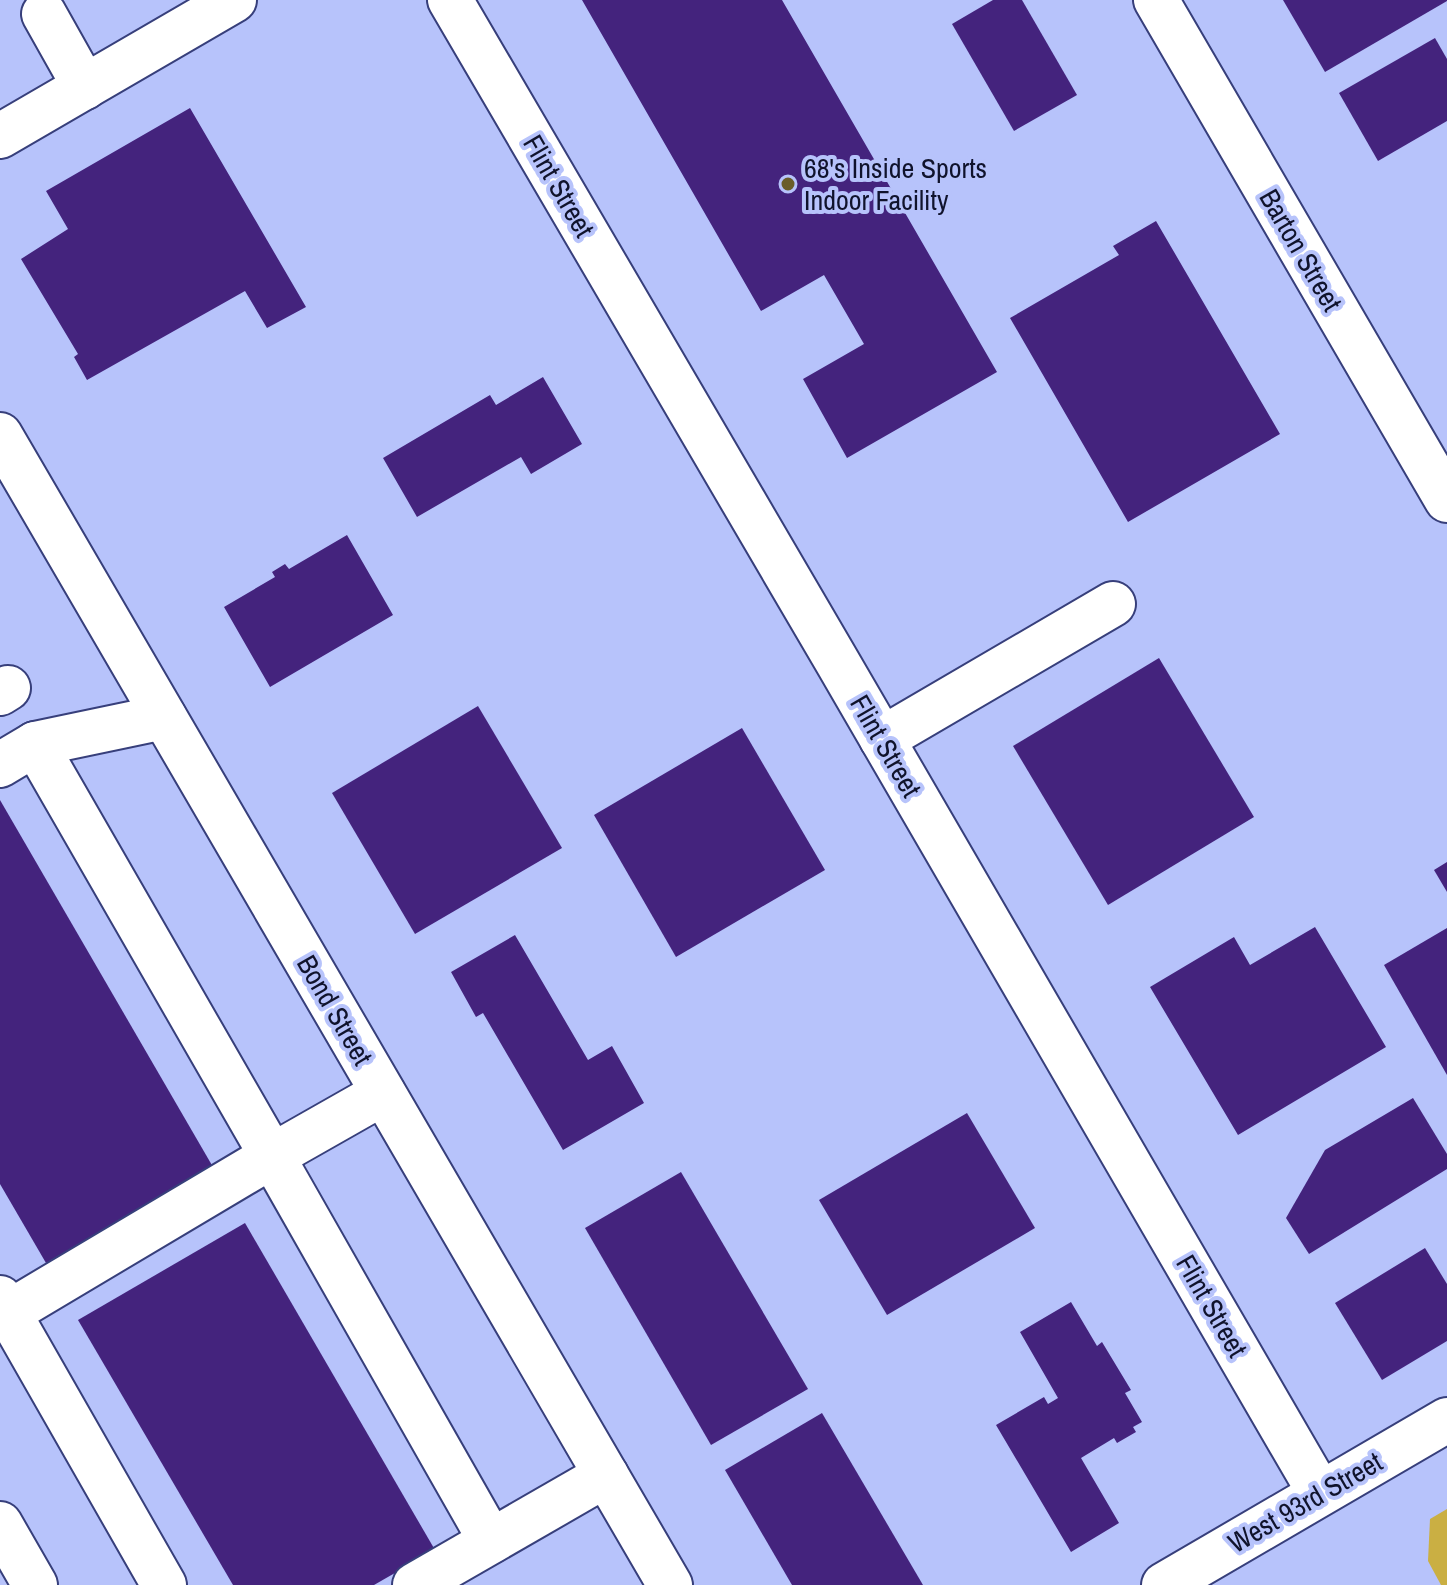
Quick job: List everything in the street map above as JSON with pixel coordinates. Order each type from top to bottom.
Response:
[{"type":"street","points":[[0,136],[234,0]]},
{"type":"street","name":"Flint Street","points":[[450,0],[1320,1493]]},
{"type":"street","name":"Barton Street","points":[[1156,0],[1447,500]]},
{"type":"street","points":[[44,14],[85,87]]},
{"type":"street","name":"Bond Street","points":[[0,435],[670,1585]]},
{"type":"street","points":[[882,739],[1113,604]]},
{"type":"street","points":[[164,717],[18,754],[272,1156],[491,1541]]},
{"type":"street","points":[[164,1585],[4,1306],[383,1093]]},
{"type":"street","name":"West 93rd Street","points":[[1164,1585],[1447,1420]]},
{"type":"street","points":[[415,1585],[606,1475]]},
{"type":"street","points":[[0,1524],[35,1585]]},
{"type":"shaded area","points":[[1447,1509],[1447,1585],[1441,1585],[1428,1561],[1430,1519]]},
{"type":"building","name":"68's Inside Sports Indoor Facility","points":[[582,0],[782,0],[997,372],[847,458],[803,379],[864,344],[824,275],[761,311]]},
{"type":"building","points":[[993,0],[1022,0],[1077,95],[1014,131],[952,24]]},
{"type":"building","points":[[1283,0],[1447,0],[1447,1],[1325,72]]},
{"type":"building","points":[[1435,38],[1447,59],[1447,121],[1378,161],[1339,93]]},
{"type":"building","points":[[190,108],[306,307],[267,328],[245,291],[87,380],[74,357],[78,354],[21,259],[68,229],[46,191]]},
{"type":"building","points":[[1156,221],[1280,434],[1128,522],[1010,318],[1119,255],[1113,246]]},
{"type":"building","points":[[543,377],[582,444],[531,474],[521,457],[417,517],[383,458],[490,395],[496,405]]},
{"type":"building","points":[[347,535],[393,615],[270,687],[224,607],[275,577],[272,572],[285,564],[289,569]]},
{"type":"building","points":[[1159,658],[1254,817],[1108,905],[1013,746]]},
{"type":"building","points":[[478,706],[562,848],[415,934],[332,793]]},
{"type":"building","points":[[742,728],[825,870],[676,957],[594,815]]},
{"type":"building","points":[[0,800],[213,1167],[46,1263],[0,1184]]},
{"type":"building","points":[[1447,862],[1447,892],[1434,870]]},
{"type":"building","points":[[1315,927],[1386,1047],[1238,1135],[1150,987],[1234,937],[1250,965]]},
{"type":"building","points":[[1447,928],[1447,1075],[1384,965]]},
{"type":"building","points":[[515,935],[588,1060],[612,1046],[644,1103],[563,1150],[483,1013],[476,1017],[451,972]]},
{"type":"building","points":[[1413,1098],[1447,1154],[1447,1169],[1309,1254],[1286,1218],[1325,1150]]},
{"type":"building","points":[[967,1113],[1035,1228],[887,1315],[819,1200]]},
{"type":"building","points":[[681,1172],[808,1389],[711,1445],[585,1228]]},
{"type":"building","points":[[245,1223],[435,1550],[374,1585],[233,1585],[78,1320]]},
{"type":"building","points":[[1425,1248],[1447,1284],[1447,1341],[1382,1380],[1335,1303]]},
{"type":"building","points":[[1071,1302],[1097,1346],[1102,1342],[1131,1390],[1125,1393],[1142,1422],[1133,1427],[1136,1432],[1117,1443],[1114,1438],[1081,1458],[1119,1523],[1071,1552],[996,1425],[1044,1397],[1048,1404],[1058,1398],[1020,1332]]},
{"type":"building","points":[[822,1413],[923,1585],[792,1585],[725,1470]]},
{"type":"place","name":"68's Inside Sports Indoor Facility","points":[[788,184]]}]
